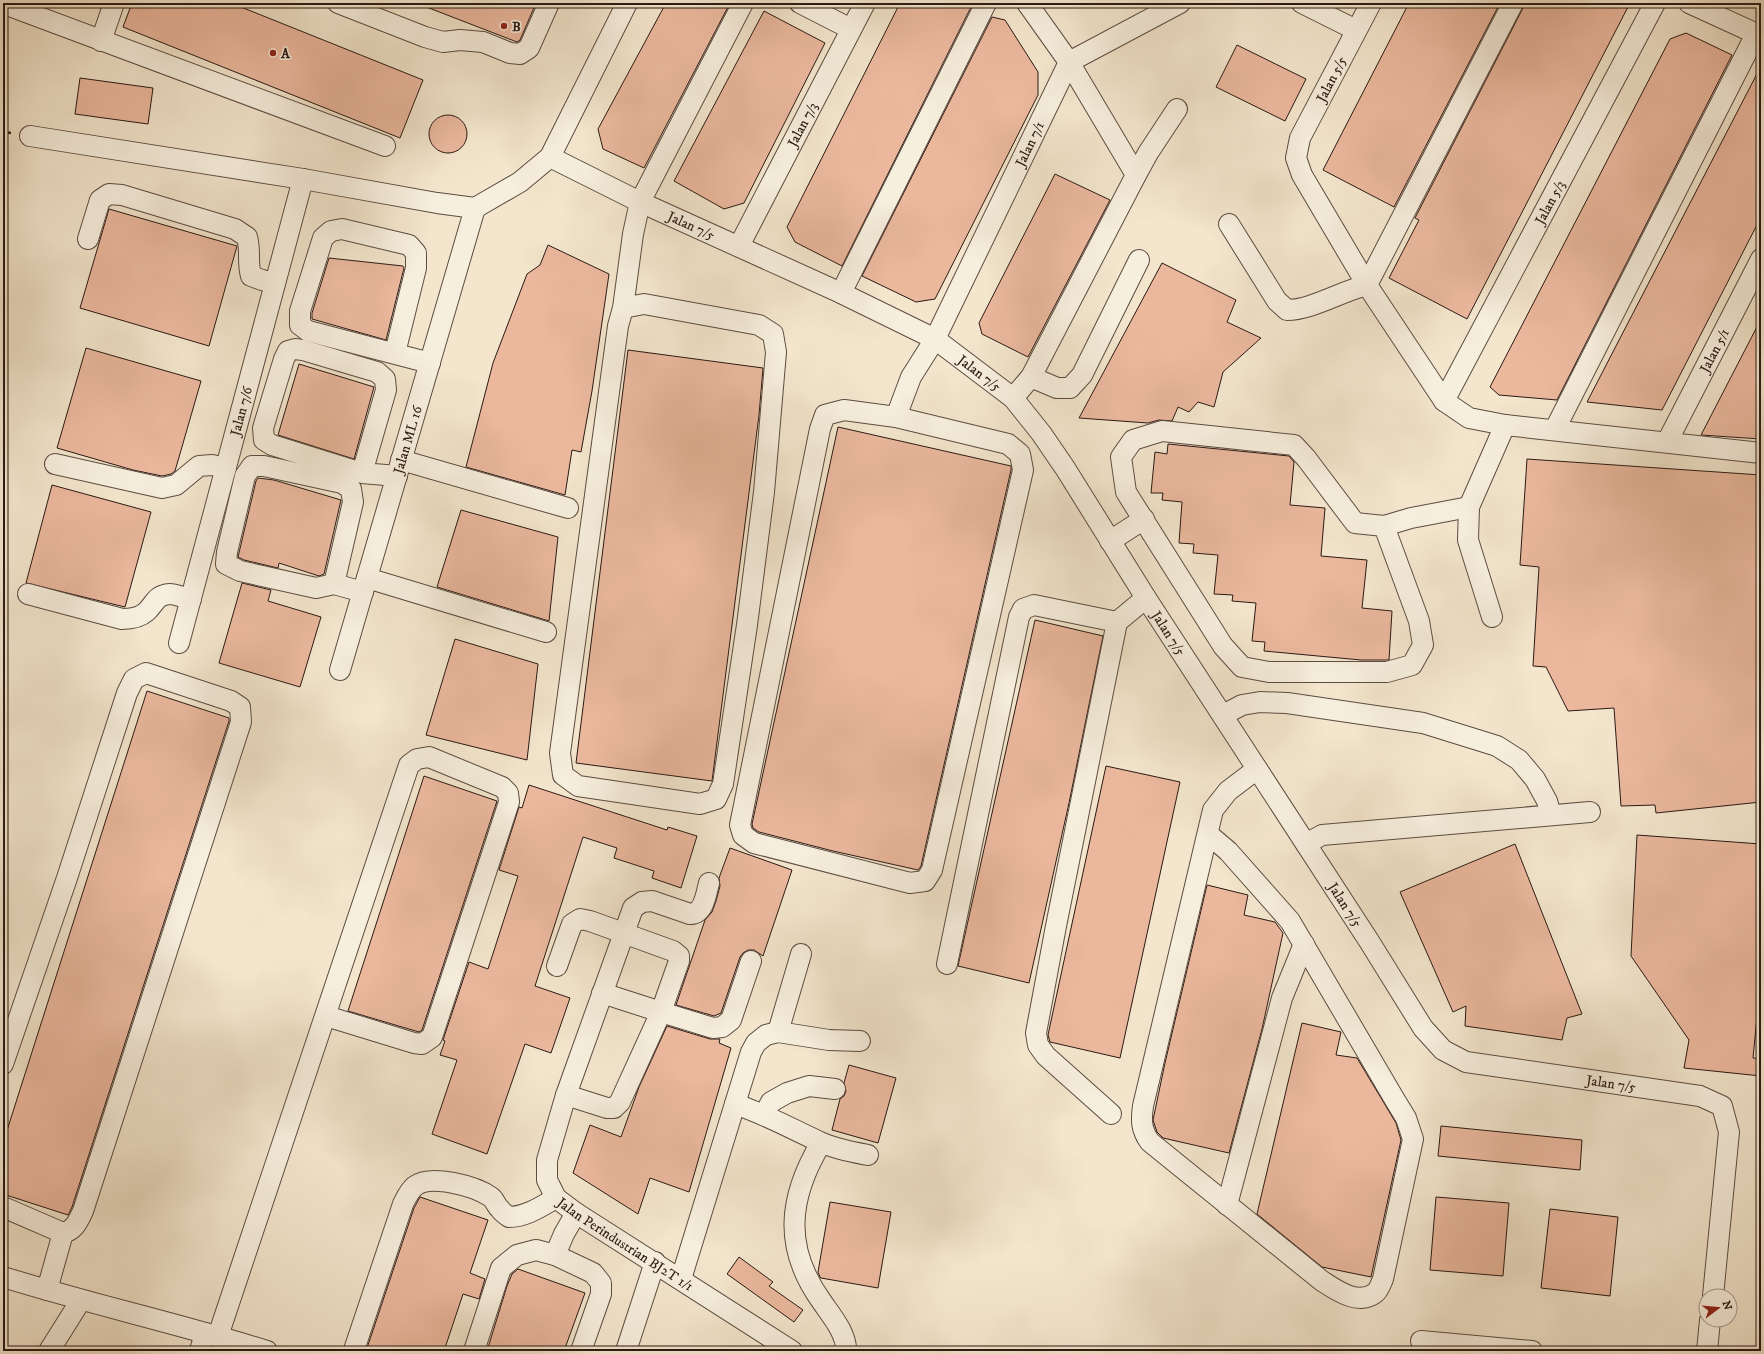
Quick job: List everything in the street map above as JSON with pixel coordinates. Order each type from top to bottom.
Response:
[{"type":"street","points":[[5,3],[101,41],[385,146]]},
{"type":"street","points":[[101,41],[114,3]]},
{"type":"street","points":[[338,3],[425,37],[442,42],[460,40],[483,42],[510,53],[520,54],[529,48],[548,3]]},
{"type":"street","points":[[30,136],[302,179],[437,204],[475,208],[520,182],[550,157],[627,3]]},
{"type":"street","points":[[624,308],[644,304],[759,325],[773,334],[776,352],[764,492],[747,625],[723,784],[716,799],[700,804],[578,786],[563,775],[560,753],[618,326],[624,308],[633,234],[640,202],[743,3]]},
{"type":"street","points":[[800,3],[851,29]]},
{"type":"street","name":"Jalan 7/3","points":[[739,246],[865,3]]},
{"type":"street","points":[[840,293],[986,3]]},
{"type":"street","points":[[1027,3],[1069,62],[1136,176]]},
{"type":"street","points":[[1069,62],[1180,3]]},
{"type":"street","points":[[1302,3],[1356,30]]},
{"type":"street","name":"Jalan 5/5","points":[[1367,285],[1302,175],[1296,158],[1300,138],[1371,3]]},
{"type":"street","points":[[1229,224],[1277,301],[1287,310],[1298,310],[1350,289],[1367,285],[1513,3]]},
{"type":"street","name":"Jalan 5/3","points":[[1444,401],[1655,3]]},
{"type":"street","points":[[1556,429],[1759,35],[1690,3]]},
{"type":"street","name":"Jalan 7/1","points":[[896,417],[911,377],[934,339],[1069,62]]},
{"type":"street","points":[[1012,398],[1031,377],[1148,153],[1177,109]]},
{"type":"street","name":"Jalan 7/5","points":[[550,157],[640,202],[840,293],[934,339],[1012,398],[1041,433],[1423,1028],[1443,1050],[1466,1062],[1700,1096],[1722,1106],[1730,1132],[1714,1288]]},
{"type":"street","name":"Jalan 7/6","points":[[179,643],[302,179]]},
{"type":"street","points":[[88,239],[100,200],[109,194],[122,196],[235,229],[247,237],[250,248],[248,264],[251,276],[275,283]]},
{"type":"street","name":"Jalan ML 16","points":[[340,670],[475,208]]},
{"type":"street","points":[[396,353],[416,268],[416,253],[409,245],[342,229],[331,231],[323,238],[300,312],[300,325],[308,331],[430,363]]},
{"type":"street","name":"Jalan 5/1","points":[[1667,442],[1761,259]]},
{"type":"street","points":[[1031,377],[1057,388],[1070,388],[1082,375],[1139,260]]},
{"type":"street","points":[[1367,285],[1444,401],[1469,418],[1505,424],[1761,453]]},
{"type":"street","points":[[362,473],[386,390],[385,379],[377,372],[303,350],[295,349],[288,351],[284,359],[263,428],[264,440],[272,445],[362,473],[399,468],[568,508]]},
{"type":"street","points":[[844,410],[896,417],[1008,444],[1020,454],[1023,470],[932,870],[925,881],[910,883],[754,844],[743,835],[740,824],[820,428],[826,415],[844,410]]},
{"type":"street","points":[[1492,617],[1468,540],[1469,507],[1505,424]]},
{"type":"street","points":[[1384,526],[1419,621],[1423,645],[1412,665],[1387,672],[1270,672],[1242,667],[1224,646],[1126,492],[1121,457],[1133,440],[1162,431],[1294,444],[1355,523],[1384,526],[1411,518],[1469,507]]},
{"type":"street","points":[[55,464],[162,488],[176,485],[199,466],[212,465],[226,468]]},
{"type":"street","points":[[334,584],[353,502],[351,489],[342,483],[264,466],[252,466],[245,476],[227,552],[226,564],[240,571],[316,588],[334,584],[365,585],[546,632]]},
{"type":"street","points":[[1110,541],[1144,519]]},
{"type":"street","points":[[28,594],[122,619],[134,619],[146,612],[156,599],[164,596],[171,594],[191,599]]},
{"type":"street","points":[[1111,1114],[1046,1056],[1038,1045],[1036,1033],[1117,622],[1146,598]]},
{"type":"street","points":[[947,964],[1019,617],[1023,609],[1034,606],[1117,622]]},
{"type":"street","points":[[3,1064],[67,878],[127,693],[134,679],[146,673],[231,701],[240,707],[241,722],[83,1211],[72,1230],[63,1233],[3,1207]]},
{"type":"street","points":[[1222,715],[1242,705],[1260,702],[1287,703],[1423,723],[1497,746],[1520,760],[1535,779],[1547,801],[1551,815]]},
{"type":"street","points":[[208,1340],[326,1016],[409,765],[417,760],[429,757],[502,787],[508,793],[510,802],[432,1037],[422,1044],[414,1043],[326,1016]]},
{"type":"street","points":[[1208,834],[1228,851],[1290,921],[1394,1100],[1406,1118],[1413,1138],[1383,1280],[1376,1293],[1364,1298],[1342,1294],[1322,1281],[1150,1142],[1144,1134],[1141,1121],[1143,1106],[1213,810],[1228,791],[1257,769]]},
{"type":"street","points":[[1306,844],[1322,835],[1590,812]]},
{"type":"street","name":"Jalan Perindustrian BJ2T 1/1","points":[[709,883],[700,910],[696,914],[690,914],[652,901],[642,902],[633,908],[566,1094],[547,1160],[547,1180],[556,1198],[576,1213],[655,1262],[792,1351]]},
{"type":"street","points":[[558,966],[572,924],[580,919],[673,950],[679,956],[679,962],[661,1012],[620,1102],[614,1108],[607,1108],[566,1094]]},
{"type":"street","points":[[1227,1205],[1282,998],[1304,944]]},
{"type":"street","points":[[778,1032],[801,954]]},
{"type":"street","points":[[602,993],[714,1028],[722,1027],[731,1020],[752,961]]},
{"type":"street","points":[[681,1279],[735,1104],[756,1043],[766,1035],[778,1032],[829,1040],[860,1041]]},
{"type":"street","points":[[764,1115],[771,1102],[787,1093],[809,1086],[835,1089]]},
{"type":"street","points":[[735,1104],[764,1115],[821,1143],[838,1149],[868,1155]]},
{"type":"street","points":[[821,1143],[808,1165],[797,1196],[794,1226],[799,1257],[813,1290],[840,1331],[846,1351]]},
{"type":"street","points":[[355,1347],[403,1204],[410,1191],[416,1185],[428,1181],[439,1180],[467,1187],[491,1197],[500,1209],[509,1217],[517,1217],[537,1209],[556,1198]]},
{"type":"street","points":[[556,1255],[564,1234],[576,1213]]},
{"type":"street","points":[[47,1290],[63,1233]]},
{"type":"street","points":[[474,1351],[501,1268],[517,1255],[536,1250],[556,1255],[593,1273],[601,1283],[601,1294],[581,1351]]},
{"type":"street","points":[[626,1351],[655,1262]]},
{"type":"street","points":[[3,1277],[208,1340],[267,1351]]},
{"type":"street","points":[[54,1348],[81,1300]]},
{"type":"street","points":[[1707,1351],[1709,1328]]},
{"type":"street","points":[[1421,1341],[1532,1351]]},
{"type":"building","name":"A","points":[[132,3],[231,3],[423,80],[400,138],[123,27]]},
{"type":"building","name":"B","points":[[416,3],[536,3],[520,40],[517,42]]},
{"type":"building","points":[[666,3],[730,3],[644,168],[603,149],[598,129]]},
{"type":"building","points":[[900,3],[973,3],[842,266],[795,242],[787,227]]},
{"type":"building","points":[[1409,3],[1500,3],[1394,207],[1323,170]]},
{"type":"building","points":[[1524,3],[1630,3],[1467,319],[1389,278],[1419,220],[1415,218],[1523,8]]},
{"type":"building","points":[[764,11],[825,43],[744,203],[724,209],[674,181]]},
{"type":"building","points":[[992,17],[1005,20],[1038,72],[1038,95],[935,299],[916,302],[862,276]]},
{"type":"building","points":[[1686,33],[1732,55],[1557,400],[1499,395],[1490,387],[1670,39]]},
{"type":"building","points":[[1237,45],[1306,79],[1285,121],[1216,87]]},
{"type":"building","points":[[1761,66],[1761,217],[1662,410],[1587,402]]},
{"type":"building","points":[[80,78],[153,88],[148,124],[75,114]]},
{"type":"building","points":[[444,115],[452,115],[459,118],[464,123],[467,134],[464,145],[459,150],[452,153],[444,153],[437,150],[432,145],[429,138],[429,130],[432,123],[437,118]]},
{"type":"building","points":[[1055,174],[1110,200],[1028,357],[982,334],[979,323]]},
{"type":"building","points":[[109,209],[237,246],[209,346],[80,308]]},
{"type":"building","points":[[548,245],[609,274],[592,391],[581,452],[572,450],[565,495],[466,467],[493,363],[527,274],[540,265]]},
{"type":"building","points":[[329,258],[403,266],[404,268],[386,340],[312,319],[312,313]]},
{"type":"building","points":[[1162,263],[1236,300],[1227,322],[1261,338],[1223,372],[1214,407],[1198,402],[1189,412],[1178,407],[1172,421],[1159,420],[1148,423],[1079,418]]},
{"type":"building","points":[[1761,319],[1761,439],[1701,435]]},
{"type":"building","points":[[86,348],[201,381],[175,471],[171,474],[162,476],[133,470],[57,448]]},
{"type":"building","points":[[628,350],[763,368],[759,415],[712,781],[576,763]]},
{"type":"building","points":[[299,364],[374,387],[354,459],[278,435]]},
{"type":"building","points":[[838,427],[1011,466],[921,866],[918,870],[833,851],[759,832],[753,828],[752,824]]},
{"type":"building","points":[[1168,444],[1289,456],[1294,462],[1290,505],[1325,508],[1321,556],[1367,560],[1362,608],[1392,611],[1389,660],[1361,660],[1264,651],[1265,642],[1252,641],[1256,603],[1232,601],[1233,595],[1214,594],[1218,555],[1193,553],[1194,544],[1179,543],[1182,502],[1162,500],[1163,493],[1151,493],[1155,452],[1167,454]]},
{"type":"building","points":[[1527,459],[1761,475],[1761,802],[1656,813],[1655,805],[1621,806],[1614,708],[1568,711],[1546,667],[1533,666],[1539,567],[1520,565]]},
{"type":"building","points":[[258,478],[274,480],[341,500],[324,574],[319,576],[279,563],[278,568],[244,560],[238,557],[256,481]]},
{"type":"building","points":[[52,485],[151,512],[125,607],[26,583]]},
{"type":"building","points":[[461,510],[558,537],[549,621],[437,587]]},
{"type":"building","points":[[242,583],[271,590],[268,601],[321,617],[300,687],[219,663]]},
{"type":"building","points":[[1035,620],[1103,636],[1069,803],[1029,983],[958,966]]},
{"type":"building","points":[[455,639],[538,664],[527,760],[426,735]]},
{"type":"building","points":[[147,691],[229,718],[229,721],[72,1207],[68,1215],[3,1194],[3,1143]]},
{"type":"building","points":[[1106,766],[1180,782],[1120,1058],[1050,1042],[1048,1035]]},
{"type":"building","points":[[424,776],[497,801],[422,1030],[419,1032],[348,1011]]},
{"type":"building","points":[[529,785],[667,830],[668,827],[697,836],[681,888],[652,878],[654,871],[614,858],[617,848],[583,837],[535,986],[570,998],[551,1053],[525,1044],[487,1154],[432,1134],[457,1060],[440,1055],[445,1041],[443,1040],[469,962],[488,969],[518,876],[499,870],[519,807],[522,808]]},
{"type":"building","points":[[1637,835],[1761,844],[1761,976],[1753,1058],[1761,1059],[1761,1076],[1684,1068],[1689,1040],[1631,956]]},
{"type":"building","points":[[1515,844],[1582,1014],[1567,1018],[1562,1040],[1465,1026],[1466,1006],[1453,1012],[1400,892]]},
{"type":"building","points":[[730,848],[792,870],[763,956],[754,950],[748,950],[743,953],[740,957],[721,1013],[714,1016],[676,1005],[705,920],[712,912],[716,901],[720,886],[719,878]]},
{"type":"building","points":[[1207,885],[1248,895],[1244,915],[1275,922],[1283,933],[1262,1029],[1229,1153],[1163,1138],[1157,1132],[1153,1120]]},
{"type":"building","points":[[1302,1023],[1341,1032],[1336,1055],[1357,1058],[1396,1123],[1401,1140],[1371,1277],[1322,1267],[1257,1214]]},
{"type":"building","points":[[667,1026],[710,1039],[720,1039],[719,1043],[731,1048],[689,1192],[650,1178],[638,1214],[573,1173],[590,1125],[621,1137],[639,1087]]},
{"type":"building","points":[[849,1065],[896,1078],[878,1143],[832,1130],[840,1099],[844,1096],[846,1091],[844,1083]]},
{"type":"building","points":[[1441,1126],[1582,1140],[1580,1170],[1438,1156]]},
{"type":"building","points":[[420,1197],[488,1220],[470,1273],[485,1279],[479,1299],[463,1294],[444,1351],[366,1351],[414,1208]]},
{"type":"building","points":[[1436,1197],[1509,1203],[1503,1276],[1430,1270]]},
{"type":"building","points":[[830,1202],[891,1212],[878,1288],[820,1277],[818,1272]]},
{"type":"building","points":[[1550,1209],[1618,1217],[1610,1296],[1541,1288]]},
{"type":"building","points":[[739,1257],[773,1282],[769,1286],[803,1310],[794,1322],[727,1274]]},
{"type":"building","points":[[518,1269],[585,1293],[564,1351],[487,1351],[507,1286],[512,1274]]},
{"type":"place","name":"B","points":[[504,26]]},
{"type":"place","name":"A","points":[[273,53]]}]
